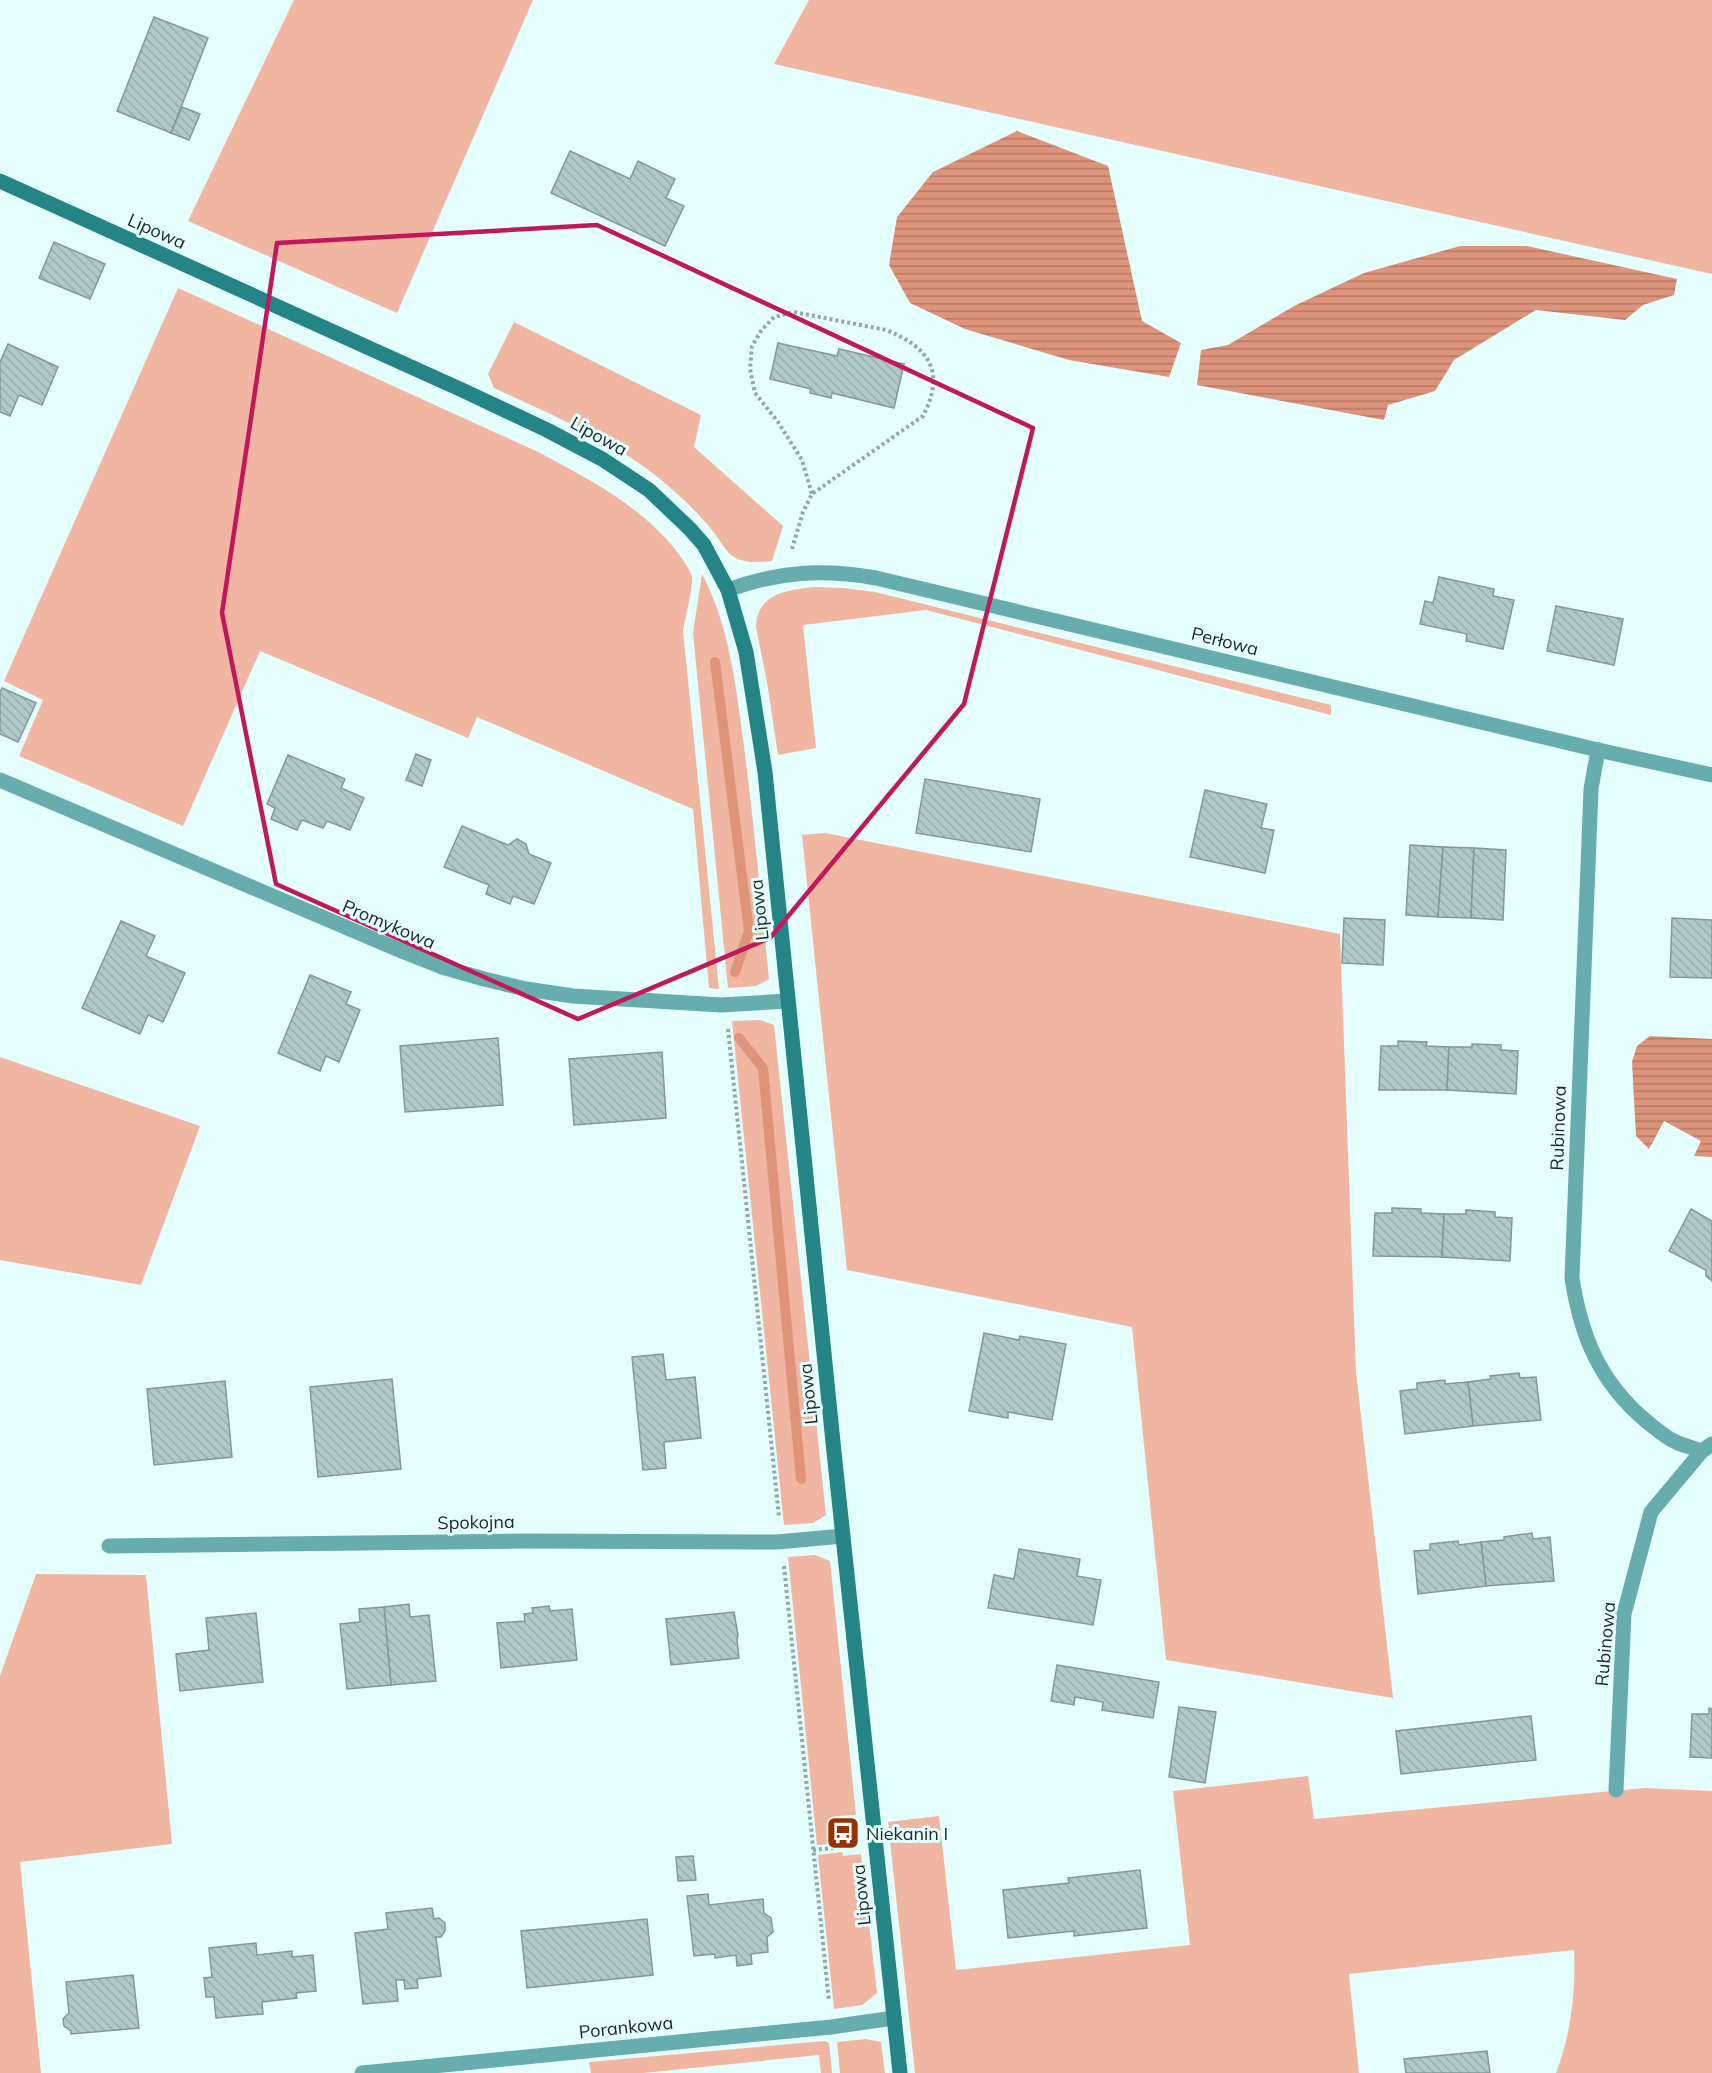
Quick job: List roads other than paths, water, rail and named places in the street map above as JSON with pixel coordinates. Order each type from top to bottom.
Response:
[{"type":"street","name":"Lipowa","points":[[0,181],[462,390],[548,430],[602,459],[649,490],[690,529],[704,545],[728,590],[746,652],[765,772],[900,2073]]},
{"type":"street","name":"Perłowa","points":[[728,590],[792,574],[815,571],[876,578],[1598,750],[1712,775]]},
{"type":"street","name":"Rubinowa","points":[[1598,750],[1591,789],[1585,976],[1577,1113],[1572,1278],[1575,1301],[1587,1340],[1605,1375],[1626,1404],[1674,1442],[1707,1448]]},
{"type":"street","name":"Promykowa","points":[[0,780],[397,949],[442,967],[484,979],[526,989],[573,996],[721,1005],[788,1001]]},
{"type":"street","name":"Rubinowa","points":[[1616,1790],[1624,1614],[1651,1512],[1707,1448]]},
{"type":"street","name":"Spokojna","points":[[110,1546],[521,1541],[777,1542],[843,1536]]},
{"type":"street","name":"Porankowa","points":[[362,2073],[894,2019]]},
{"type":"waterway","points":[[715,662],[749,931],[735,972]]},
{"type":"waterway","points":[[739,1038],[763,1068],[801,1479]]},
{"type":"place","name":"Niekanin I","points":[[843,1833]]}]
